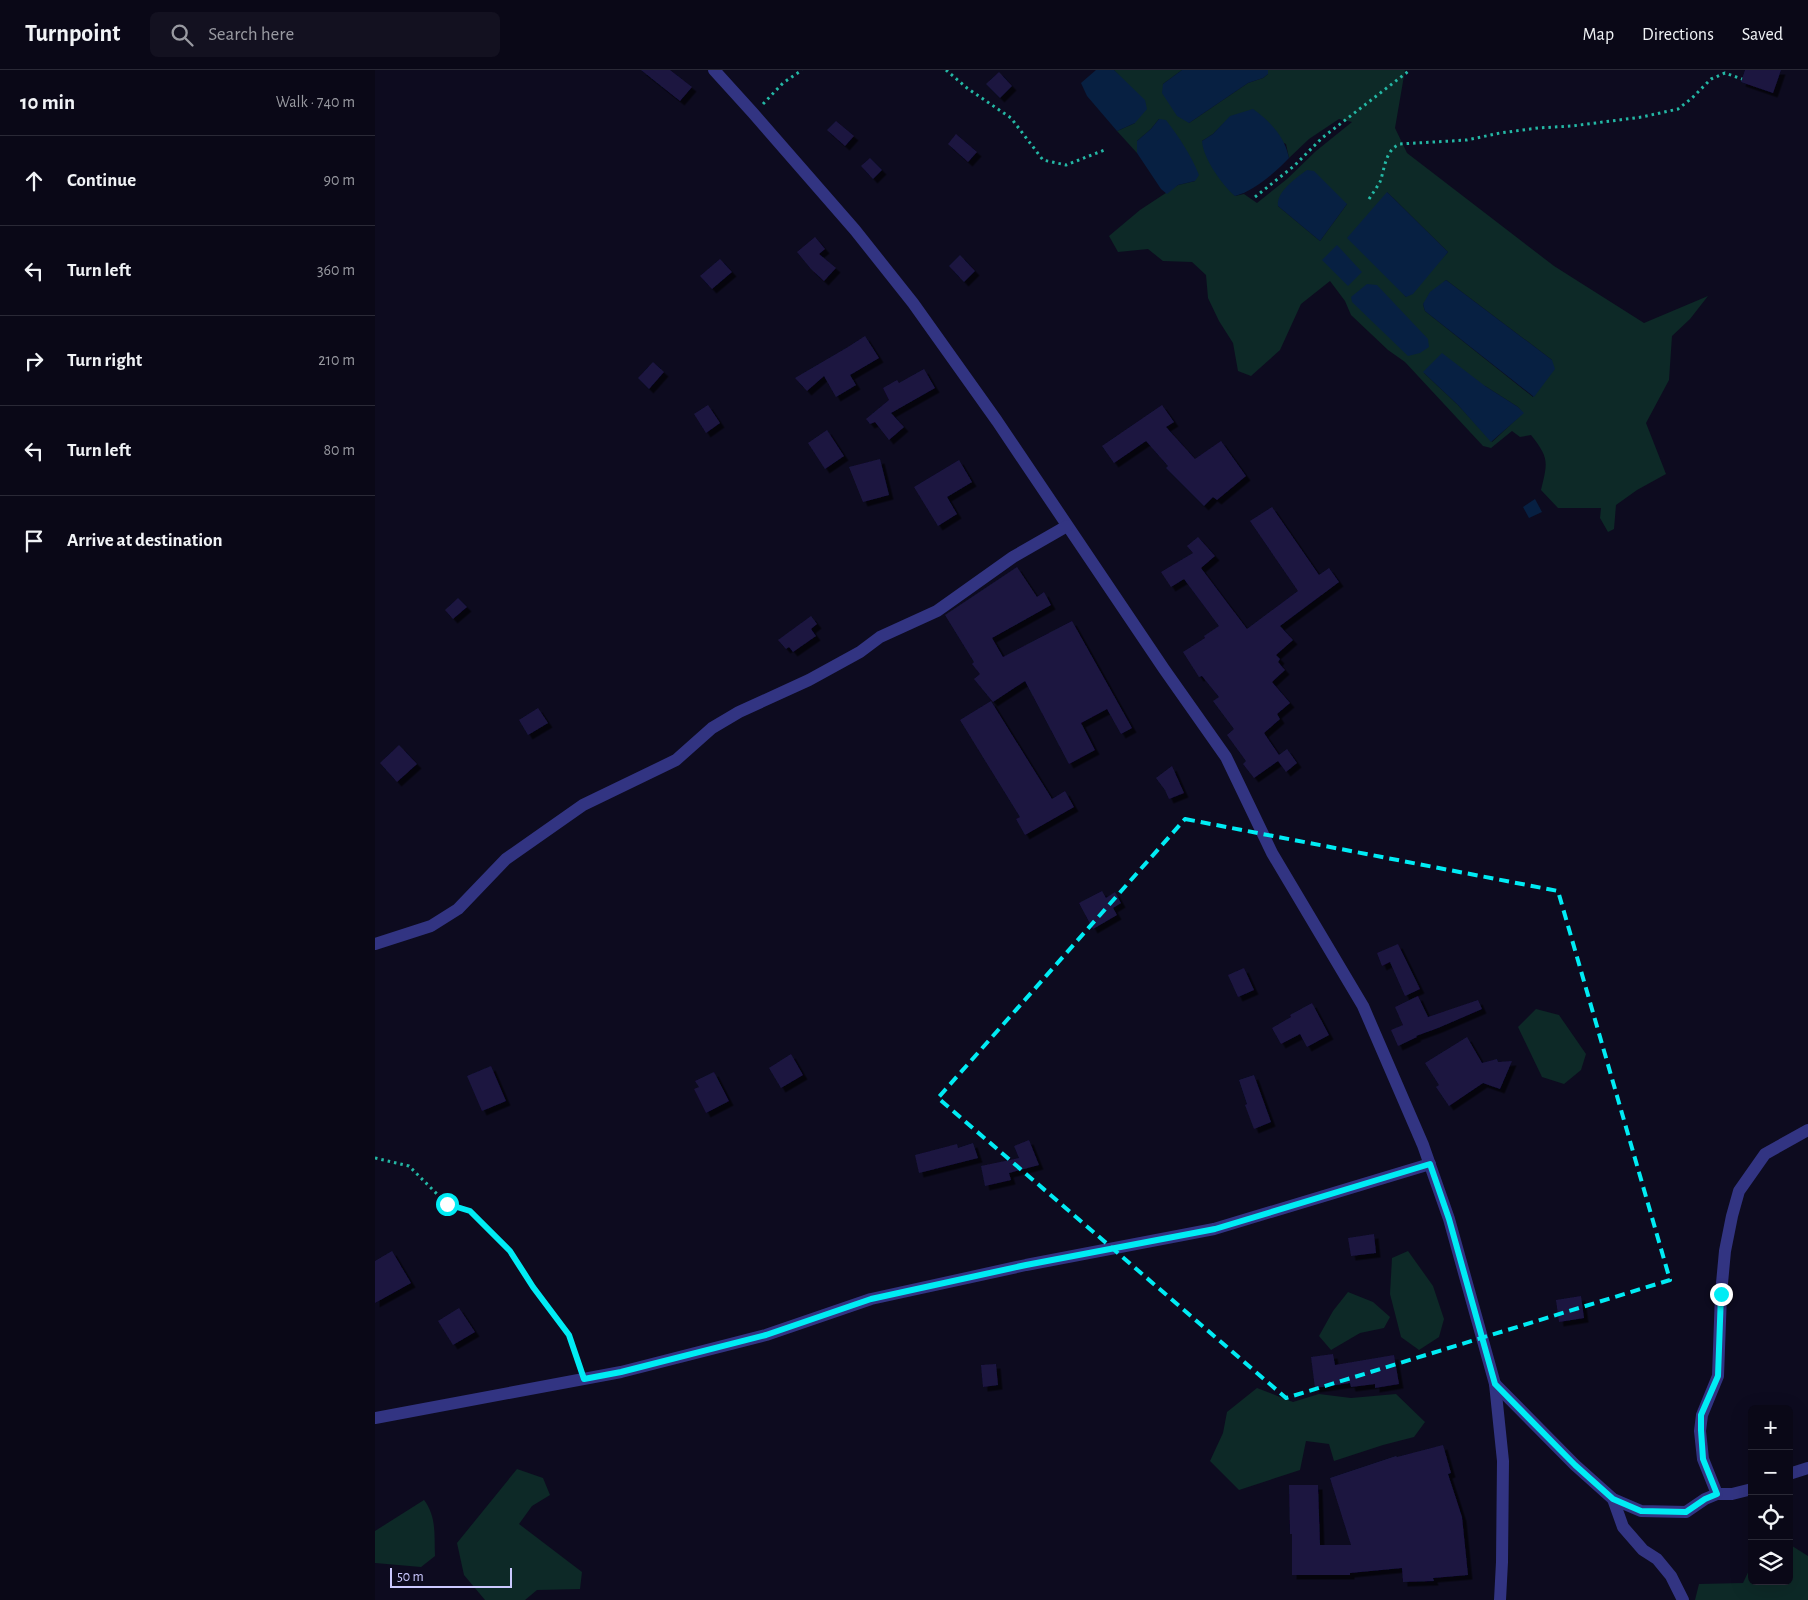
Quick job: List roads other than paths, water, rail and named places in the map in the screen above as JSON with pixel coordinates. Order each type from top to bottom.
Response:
[{"type":"street","points":[[714,70],[855,230],[913,303],[997,421],[1226,757],[1272,853],[1363,1006],[1430,1164],[1449,1219],[1495,1384],[1503,1461],[1500,1600]]},
{"type":"street","points":[[375,944],[431,926],[458,909],[506,859],[583,805],[676,760],[713,728],[739,712],[809,680],[860,652],[880,637],[937,611],[1013,557],[1067,526]]},
{"type":"street","points":[[1717,1494],[1703,1459],[1701,1415],[1718,1376],[1721,1294],[1725,1251],[1732,1216],[1739,1191],[1765,1154],[1808,1130]]},
{"type":"street","points":[[375,1418],[621,1372],[766,1335],[871,1299],[1026,1265],[1215,1229],[1430,1164]]},
{"type":"street","points":[[1495,1384],[1575,1465],[1613,1499],[1641,1511],[1686,1512],[1705,1499],[1717,1494],[1732,1494],[1748,1490]]},
{"type":"street","points":[[1793,1473],[1808,1468]]},
{"type":"street","points":[[1613,1499],[1623,1527],[1643,1550],[1657,1559],[1667,1570],[1683,1600]]},
{"type":"water","points":[[1096,70],[1114,70],[1145,100],[1147,109],[1135,123],[1117,131],[1087,96],[1081,83]]},
{"type":"water","points":[[1182,70],[1268,70],[1268,74],[1263,78],[1248,83],[1189,123],[1177,116],[1162,93],[1163,84]]},
{"type":"water","points":[[1253,109],[1276,130],[1284,143],[1289,158],[1278,169],[1250,190],[1235,196],[1214,171],[1203,148],[1202,141],[1213,134],[1230,116]]},
{"type":"water","points":[[1159,119],[1166,120],[1176,133],[1199,175],[1195,181],[1178,185],[1167,194],[1161,189],[1137,153],[1137,141]]},
{"type":"water","points":[[1307,170],[1314,171],[1347,204],[1320,241],[1278,206],[1278,201],[1283,191],[1292,181]]},
{"type":"water","points":[[1387,192],[1448,252],[1413,294],[1406,297],[1347,238]]},
{"type":"water","points":[[1337,245],[1362,272],[1348,286],[1322,260]]},
{"type":"water","points":[[1446,280],[1552,360],[1555,369],[1534,397],[1425,311],[1423,304],[1430,292]]},
{"type":"water","points":[[1367,284],[1377,285],[1428,339],[1429,347],[1420,353],[1408,356],[1352,302],[1351,297]]},
{"type":"water","points":[[1442,353],[1524,413],[1491,442],[1458,405],[1423,372]]},
{"type":"water","points":[[1535,499],[1542,512],[1529,518],[1523,507]]}]
